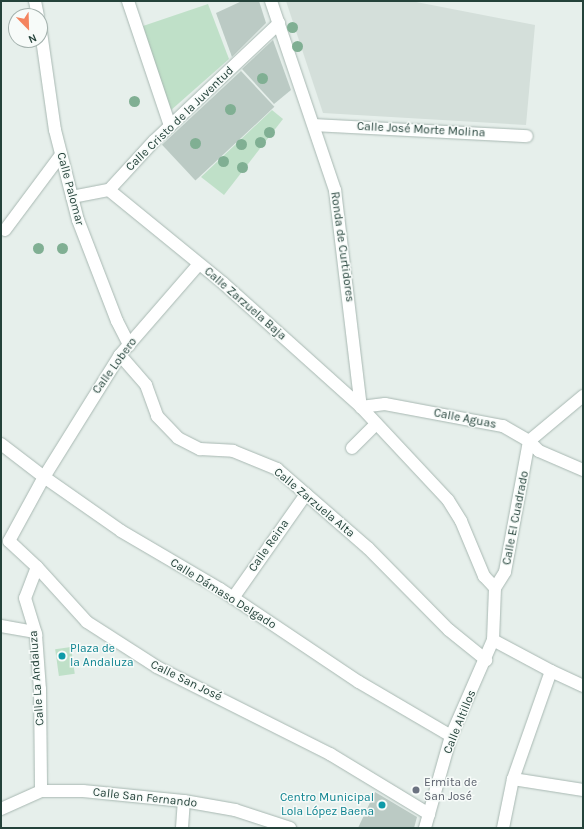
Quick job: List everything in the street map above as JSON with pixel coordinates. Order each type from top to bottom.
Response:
[{"type":"street","points":[[128,1],[170,126]]},
{"type":"street","name":"Ronda de Curtidores","points":[[271,1],[314,125],[339,211],[361,407]]},
{"type":"street","name":"Calle Cristo de la Juventud","points":[[109,190],[170,126],[279,23]]},
{"type":"street","name":"Calle Palomar","points":[[43,48],[55,130],[78,220],[111,307],[129,345]]},
{"type":"street","name":"Calle José Morte Molina","points":[[314,125],[527,136]]},
{"type":"street","points":[[5,230],[61,155]]},
{"type":"street","points":[[72,197],[109,190]]},
{"type":"street","name":"Calle Zarzuela Baja","points":[[109,190],[199,264],[326,374],[361,407],[448,500],[461,521],[484,576],[495,588]]},
{"type":"street","name":"Calle Lobero","points":[[44,477],[120,355],[199,264]]},
{"type":"street","name":"Calle Zarzuela Alta","points":[[120,355],[146,385],[157,416],[178,438],[200,449],[233,451],[277,469],[368,548],[449,630],[486,660]]},
{"type":"street","points":[[529,441],[583,396]]},
{"type":"street","name":"Calle Aguas","points":[[361,407],[385,404],[503,426],[529,441],[539,451],[583,470]]},
{"type":"street","points":[[352,448],[376,424]]},
{"type":"street","name":"Calle El Cuadrado","points":[[493,640],[495,588],[505,572],[529,441]]},
{"type":"street","name":"Calle Dámaso Delgado","points":[[1,444],[44,477],[121,531],[233,598],[359,682],[451,736]]},
{"type":"street","name":"Calle San José","points":[[44,477],[9,541],[37,567],[87,622],[156,667],[330,754],[429,814]]},
{"type":"street","name":"Calle Reina","points":[[233,598],[306,494]]},
{"type":"street","name":"Calle La Andaluza","points":[[37,567],[25,598],[35,632],[40,689],[41,792]]},
{"type":"street","points":[[1,626],[35,632]]},
{"type":"street","points":[[493,640],[550,671],[583,686]]},
{"type":"street","name":"Calle Altillos","points":[[425,828],[451,736],[486,660],[493,640]]},
{"type":"street","points":[[503,828],[513,779],[550,671]]},
{"type":"street","points":[[513,779],[583,790]]},
{"type":"street","name":"Calle San Fernando","points":[[1,809],[41,792],[83,791],[184,801],[235,810],[290,828]]},
{"type":"street","points":[[182,828],[184,801]]},
{"type":"shaded area","points":[[286,1],[411,1],[535,25],[526,125],[323,113]]},
{"type":"green space","points":[[208,4],[229,59],[170,111],[143,26]]},
{"type":"green space","points":[[272,110],[283,119],[224,195],[201,177]]},
{"type":"green space","points":[[71,647],[75,674],[59,676],[55,649]]},
{"type":"building","points":[[242,1],[259,1],[266,23],[232,57],[216,13]]},
{"type":"building","points":[[273,40],[291,90],[274,104],[242,69]]},
{"type":"building","points":[[241,71],[274,107],[195,180],[162,145]]},
{"type":"building","name":"Centro Municipal Lola López Baena","points":[[375,792],[417,817],[414,828],[358,828]]},
{"type":"place","name":"Plaza de la Andaluza","points":[[62,656]]},
{"type":"place","name":"Ermita de San José","points":[[416,790]]},
{"type":"place","name":"Centro Municipal Lola López Baena","points":[[382,805]]}]
